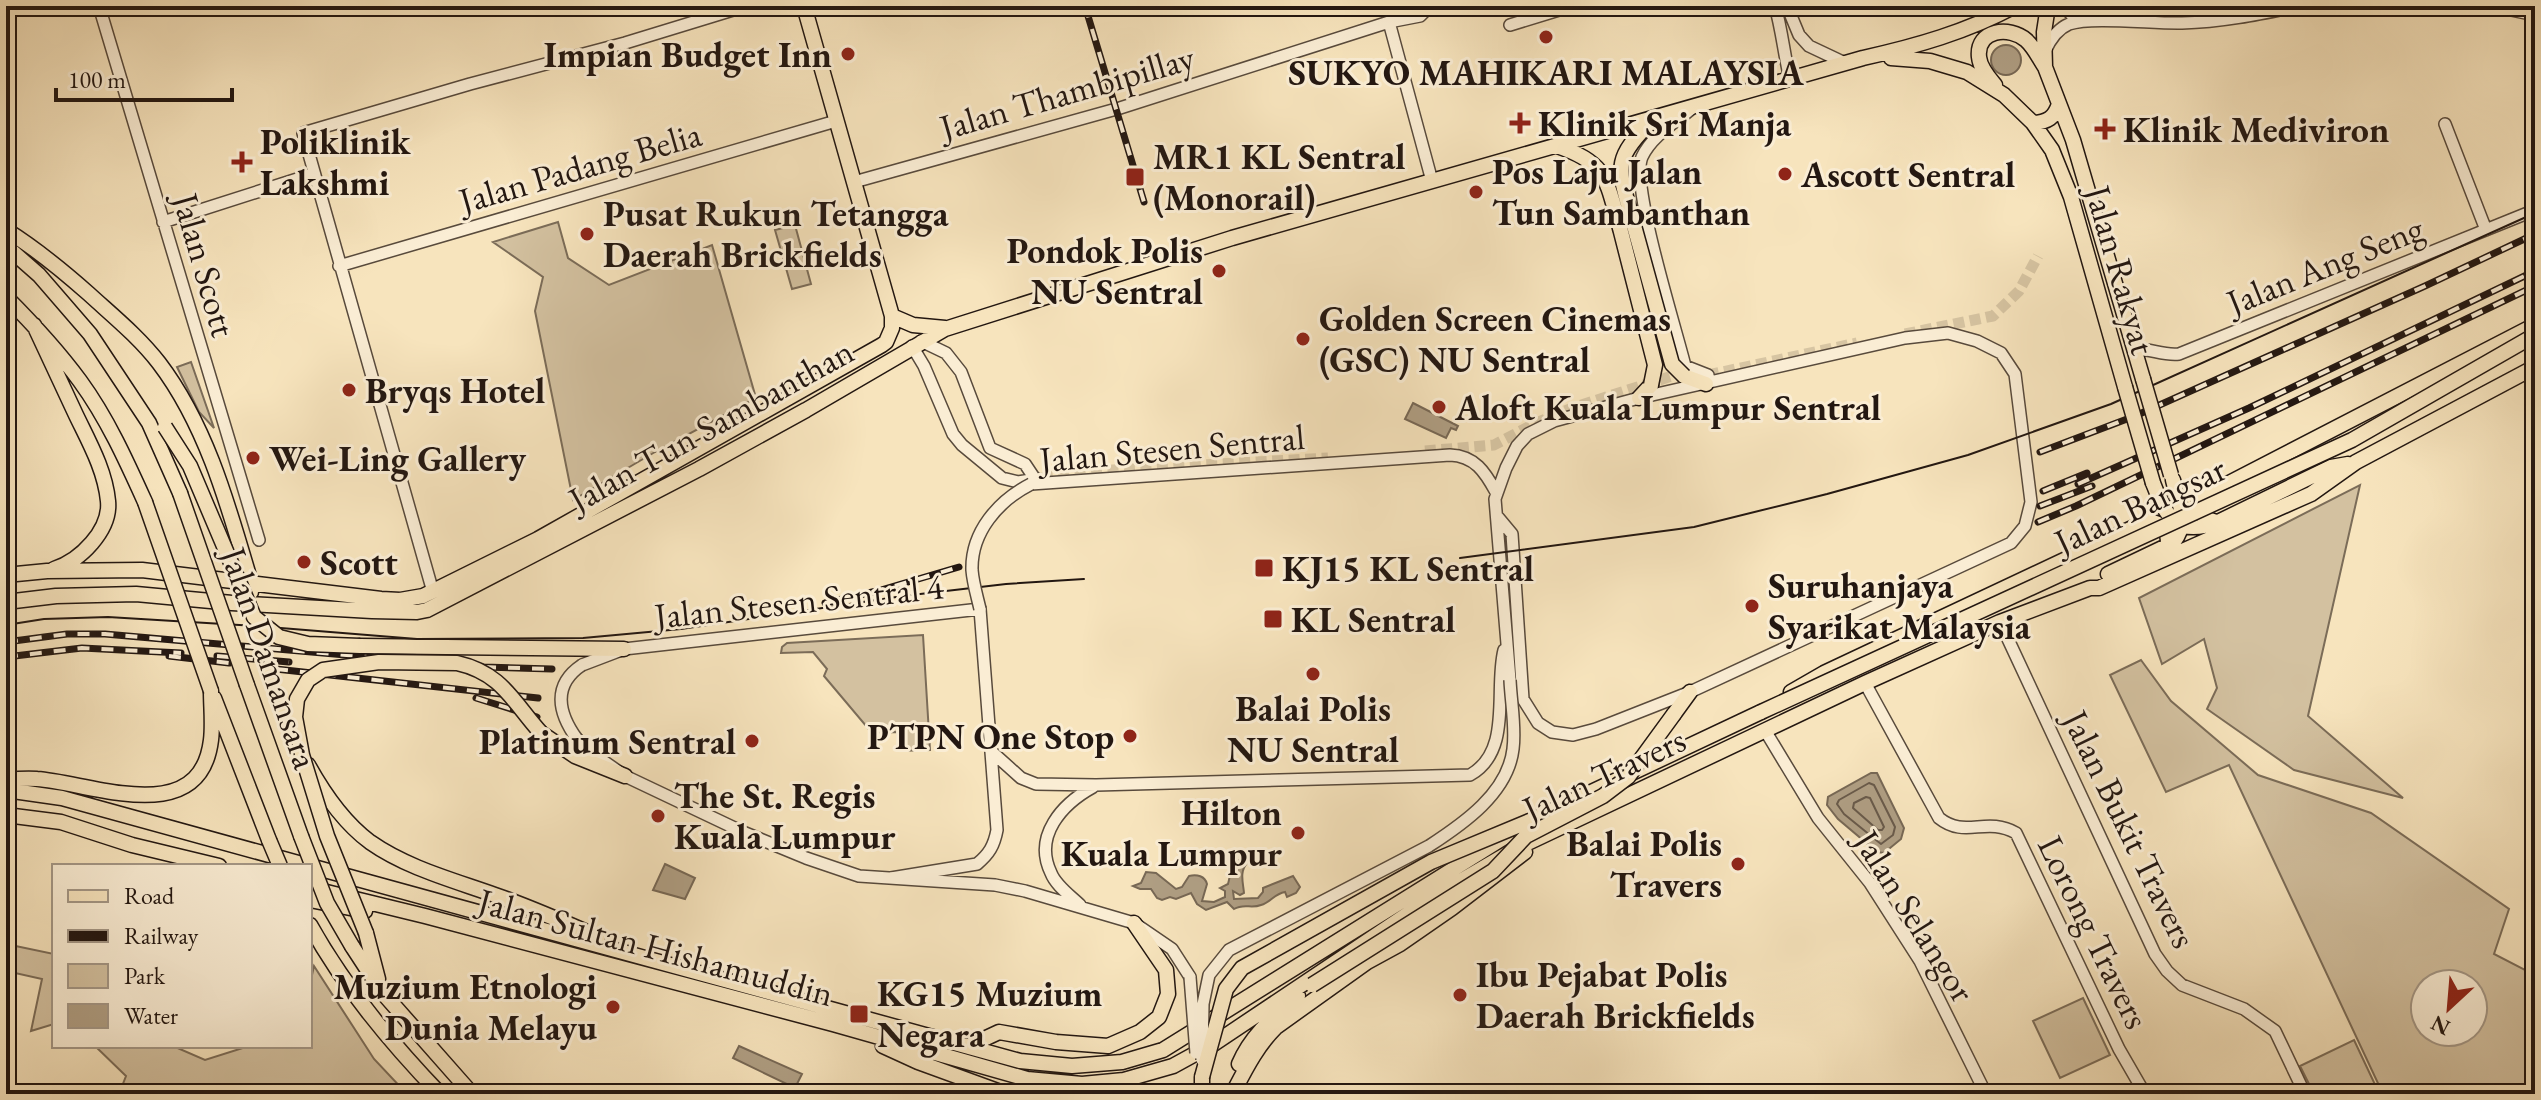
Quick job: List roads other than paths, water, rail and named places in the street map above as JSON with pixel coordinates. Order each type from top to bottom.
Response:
[{"type":"main road","points":[[804,6],[892,316],[913,325],[945,329]]},
{"type":"main road","name":"Jalan Tun Sambanthan","points":[[6,602],[56,596],[136,594],[372,611],[427,610],[699,469],[945,329],[1217,243],[1845,63],[1914,47],[1988,21],[2015,6]]},
{"type":"main road","name":"Jalan Rakyat","points":[[2048,6],[2044,32],[2045,59],[2073,140],[2183,515],[2183,526]]},
{"type":"main road","points":[[2004,95],[1987,75],[1979,57],[1988,36],[2004,30],[2020,36],[2045,59]]},
{"type":"main road","name":"Jalan Rakyat","points":[[1863,58],[1915,58],[1967,72],[2004,95],[2033,123],[2052,150],[2071,197],[2154,485],[2166,513],[2183,526]]},
{"type":"main road","points":[[2033,123],[2050,120],[2059,104]]},
{"type":"main road","points":[[1639,398],[1651,385],[1655,365],[1626,225],[1621,165],[1632,140],[1655,118]]},
{"type":"main road","points":[[1555,146],[1592,161],[1602,172],[1626,225],[1672,364],[1684,376],[1707,379]]},
{"type":"main road","points":[[6,230],[71,278],[143,344],[160,364],[196,424],[251,583],[247,598],[232,603]]},
{"type":"main road","name":"Jalan Damansara","points":[[6,246],[39,275],[90,334],[149,423],[180,493],[312,864]]},
{"type":"main road","name":"Jalan Damansara","points":[[6,297],[34,325],[80,382],[118,444],[145,502],[211,691],[277,864]]},
{"type":"main road","name":"Jalan Tun Sambanthan","points":[[6,575],[47,571],[142,570],[381,599],[414,598],[433,592],[538,539],[761,412],[838,372],[886,342],[892,328],[892,316]]},
{"type":"main road","points":[[34,325],[98,459],[109,503],[103,525],[91,543],[69,562],[47,571]]},
{"type":"main road","points":[[2218,522],[2208,520],[2201,514],[2199,503],[2204,496],[2535,325]]},
{"type":"main road","points":[[90,334],[165,427],[190,466],[254,617],[279,637],[308,644],[360,646],[624,649]]},
{"type":"main road","name":"Jalan Bangsar","points":[[1761,712],[2352,440],[2535,335]]},
{"type":"main road","name":"Jalan Bangsar","points":[[2090,588],[2099,588],[2130,575],[2311,494],[2356,462],[2535,367]]},
{"type":"main road","points":[[2090,588],[2095,580],[2173,543],[2183,526],[2200,528],[2218,522],[2331,467],[2356,462]]},
{"type":"main road","points":[[2172,478],[2189,493],[2204,496]]},
{"type":"main road","points":[[2147,521],[2152,509],[2154,485]]},
{"type":"main road","points":[[1743,720],[1824,673],[2147,521],[2164,529],[2169,538],[2167,546]]},
{"type":"main road","name":"Jalan Travers","points":[[1173,1066],[1215,1043],[1433,897],[1554,830],[2000,622],[2090,588]]},
{"type":"main road","points":[[382,992],[366,933],[327,836],[302,755],[295,717],[297,699],[308,680],[323,670],[379,662],[457,663],[479,670],[505,688],[541,733],[575,756],[625,776]]},
{"type":"main road","points":[[6,780],[37,779],[137,796],[178,791],[191,782],[208,753],[211,742],[211,691]]},
{"type":"main road","points":[[1234,1093],[1237,1069],[1250,1042],[1298,996],[1493,871],[1526,836],[1603,796],[1628,777],[1690,692]]},
{"type":"main road","name":"Jalan Travers","points":[[1163,1050],[1532,820],[1761,712]]},
{"type":"main road","points":[[302,755],[343,818],[399,859],[536,909],[640,956]]},
{"type":"main road","name":"Jalan Sultan Hishamuddin","points":[[6,790],[62,798],[303,864]]},
{"type":"main road","points":[[6,815],[61,822],[132,845],[211,864]]},
{"type":"main road","points":[[1202,1094],[1202,1077],[1226,989],[1242,968],[1431,862],[1532,820]]},
{"type":"main road","points":[[1234,1093],[1264,1039],[1276,1027],[1367,962],[1400,944],[1452,908],[1554,830]]},
{"type":"main road","name":"Jalan Damansara","points":[[312,864],[327,903],[382,992],[472,1094]]},
{"type":"main road","name":"Jalan Sultan Hishamuddin","points":[[312,867],[1020,1061],[1072,1066],[1122,1062],[1163,1050]]},
{"type":"main road","name":"Jalan Sultan Hishamuddin","points":[[312,888],[833,1024],[1027,1079],[1082,1084],[1124,1080],[1173,1066]]},
{"type":"main road","points":[[312,900],[353,910],[425,916]]},
{"type":"main road","points":[[969,1046],[999,1032],[1056,1042],[1108,1046],[1140,1032],[1159,1017],[1168,994],[1166,970],[1134,923]]},
{"type":"main road","points":[[312,929],[330,962],[370,1016],[440,1094]]},
{"type":"main road","points":[[1264,1008],[1298,996]]},
{"type":"main road","points":[[833,1024],[918,1062],[1006,1094]]},
{"type":"street","name":"Jalan Scott","points":[[99,6],[259,540]]},
{"type":"street","points":[[433,592],[302,135],[746,6]]},
{"type":"street","name":"Jalan Thambipillay","points":[[854,182],[1120,108],[1389,22],[1420,16],[1430,6]]},
{"type":"street","points":[[1510,25],[1572,6]]},
{"type":"street","points":[[1775,6],[1790,79]]},
{"type":"street","points":[[1787,6],[1799,35],[1809,46],[1845,63]]},
{"type":"street","points":[[1988,21],[1992,6]]},
{"type":"street","points":[[2063,6],[2083,21]]},
{"type":"street","points":[[2045,59],[2052,38],[2066,25],[2083,21],[2224,21],[2299,6]]},
{"type":"street","points":[[2492,6],[2535,15]]},
{"type":"street","points":[[1389,22],[1432,181]]},
{"type":"street","points":[[1694,107],[1650,143],[1642,155],[1638,176],[1685,366],[1707,379]]},
{"type":"street","name":"Jalan Padang Belia","points":[[339,266],[836,121]]},
{"type":"street","points":[[2445,124],[2486,230]]},
{"type":"street","points":[[163,222],[313,174]]},
{"type":"street","name":"Jalan Ang Seng","points":[[2134,349],[2179,354],[2535,210]]},
{"type":"street","points":[[1202,1077],[1203,1004],[1209,975],[1229,950],[1375,875],[1455,829],[1473,814],[1500,782],[1513,753],[1510,680],[1506,640],[1497,516],[1496,492],[1512,455],[1528,434],[1554,421],[1707,379],[1905,338],[1948,333],[1977,341],[2001,353],[2015,374],[2031,490],[2029,515],[2019,535],[2011,543],[1690,692],[1596,729],[1573,735],[1552,732],[1538,723],[1523,699],[1512,534],[1497,516]]},
{"type":"street","points":[[916,343],[946,353],[961,372],[990,448],[1025,464],[1036,481],[1018,482],[1002,478],[962,445],[953,434],[916,343]]},
{"type":"street","name":"Jalan Stesen Sentral","points":[[891,878],[977,864],[994,844],[997,830],[980,609],[972,572],[974,548],[984,527],[995,510],[1016,492],[1036,481],[1461,455],[1486,473],[1496,492]]},
{"type":"street","name":"Jalan Stesen Sentral 4","points":[[625,776],[577,739],[563,720],[561,692],[569,674],[582,665],[624,649],[980,609]]},
{"type":"street","name":"Jalan Bukit Travers","points":[[2000,622],[2161,963],[2182,985],[2244,1009],[2275,1031],[2305,1094]]},
{"type":"street","points":[[991,751],[1021,778],[1036,784],[1470,775],[1487,762],[1495,742],[1500,710],[1499,666],[1506,640]]},
{"type":"street","name":"Lorong Travers","points":[[1865,683],[1939,818],[1954,828],[1993,824],[2016,833],[2119,1049],[2145,1094]]},
{"type":"street","name":"Jalan Selangor","points":[[1766,732],[1818,818],[1870,883],[1920,961],[1986,1094]]},
{"type":"street","points":[[625,776],[743,832],[859,876],[995,885],[1134,923],[1172,949],[1190,977],[1197,1058],[1202,1077]]},
{"type":"street","points":[[1084,908],[1051,873],[1046,855],[1047,836],[1066,805],[1096,785]]},
{"type":"water","points":[[2006,45],[2017,49],[2021,60],[2017,71],[2006,75],[1995,71],[1991,60],[1995,49]]},
{"type":"water","points":[[1413,403],[1458,426],[1456,430],[1451,428],[1446,438],[1405,419]]},
{"type":"water","points":[[1871,773],[1877,773],[1904,828],[1901,839],[1884,853],[1877,852],[1838,819],[1827,805],[1828,797]]},
{"type":"water","points":[[1245,857],[1248,862],[1243,873],[1244,893],[1240,895],[1233,891],[1234,899],[1258,898],[1263,888],[1293,876],[1300,887],[1287,897],[1285,892],[1281,893],[1257,906],[1234,909],[1227,902],[1206,910],[1197,904],[1191,893],[1162,900],[1151,889],[1133,886],[1141,883],[1146,872],[1156,873],[1176,889],[1182,887],[1189,876],[1198,876],[1207,884],[1202,901],[1214,902],[1225,897],[1225,891],[1220,888],[1228,884],[1233,865]]},
{"type":"water","points":[[665,864],[695,878],[685,899],[653,890]]},
{"type":"water","points":[[739,1046],[802,1074],[795,1088],[733,1058]]},
{"type":"tunnel","points":[[1905,334],[1993,316],[2019,291],[2038,256]]},
{"type":"tunnel","points":[[1708,375],[1857,343]]},
{"type":"tunnel","points":[[1425,451],[1494,445],[1572,408],[1675,375],[1679,365]]},
{"type":"tunnel","points":[[1042,478],[1094,471],[1328,458]]},
{"type":"tram line","points":[[1460,558],[1694,527],[1968,455],[2111,404],[2535,213]]},
{"type":"tram line","points":[[6,625],[44,619],[108,617],[417,639],[583,638],[681,629],[903,596],[1084,579]]},
{"type":"railway","points":[[1085,6],[1144,202]]},
{"type":"railway","points":[[2040,452],[2135,416],[2535,234]]},
{"type":"railway","points":[[2078,484],[2249,408],[2535,271]]},
{"type":"railway","points":[[2038,522],[2535,286]]},
{"type":"railway","points":[[2043,491],[2087,473]]},
{"type":"railway","points":[[2040,506],[2092,486]]},
{"type":"railway","points":[[825,603],[959,567]]},
{"type":"railway","points":[[6,642],[67,634],[105,634],[483,667],[552,669]]},
{"type":"railway","points":[[6,657],[82,648],[181,653]]},
{"type":"railway","points":[[169,656],[229,663]]},
{"type":"railway","points":[[217,656],[289,662]]},
{"type":"railway","points":[[276,669],[538,698]]},
{"type":"railway","points":[[476,698],[537,717]]},
{"type":"place","name":"SUKYO MAHIKARI MALAYSIA","points":[[1546,37]]},
{"type":"place","name":"Impian Budget Inn","points":[[848,54]]},
{"type":"place","name":"Klinik Sri Manja","points":[[1520,123]]},
{"type":"place","name":"Klinik Mediviron","points":[[2105,129]]},
{"type":"place","name":"Poliklinik Lakshmi","points":[[242,162]]},
{"type":"place","name":"Ascott Sentral","points":[[1785,174]]},
{"type":"place","name":"MR1 KL Sentral (Monorail)","points":[[1135,177]]},
{"type":"place","name":"Pos Laju Jalan Tun Sambanthan","points":[[1476,192]]},
{"type":"place","name":"Pusat Rukun Tetangga Daerah Brickfields","points":[[587,234]]},
{"type":"place","name":"Pondok Polis NU Sentral","points":[[1219,271]]},
{"type":"place","name":"Golden Screen Cinemas (GSC) NU Sentral","points":[[1303,339]]},
{"type":"place","name":"Bryqs Hotel","points":[[349,390]]},
{"type":"place","name":"Aloft Kuala Lumpur Sentral","points":[[1439,407]]},
{"type":"place","name":"Wei-Ling Gallery","points":[[253,458]]},
{"type":"place","name":"Scott","points":[[304,562]]},
{"type":"place","name":"KJ15 KL Sentral","points":[[1264,568]]},
{"type":"place","name":"Suruhanjaya Syarikat Malaysia","points":[[1752,606]]},
{"type":"place","name":"KL Sentral","points":[[1273,619]]},
{"type":"place","name":"Balai Polis NU Sentral","points":[[1313,674]]},
{"type":"place","name":"PTPN One Stop","points":[[1130,736]]},
{"type":"place","name":"Platinum Sentral","points":[[752,741]]},
{"type":"place","name":"The St. Regis Kuala Lumpur","points":[[658,816]]},
{"type":"place","name":"Hilton Kuala Lumpur","points":[[1298,833]]},
{"type":"place","name":"Balai Polis Travers","points":[[1738,864]]},
{"type":"place","name":"Ibu Pejabat Polis Daerah Brickfields","points":[[1460,995]]},
{"type":"place","name":"Muzium Etnologi Dunia Melayu","points":[[613,1007]]},
{"type":"place","name":"KG15 Muzium Negara","points":[[859,1014]]}]
